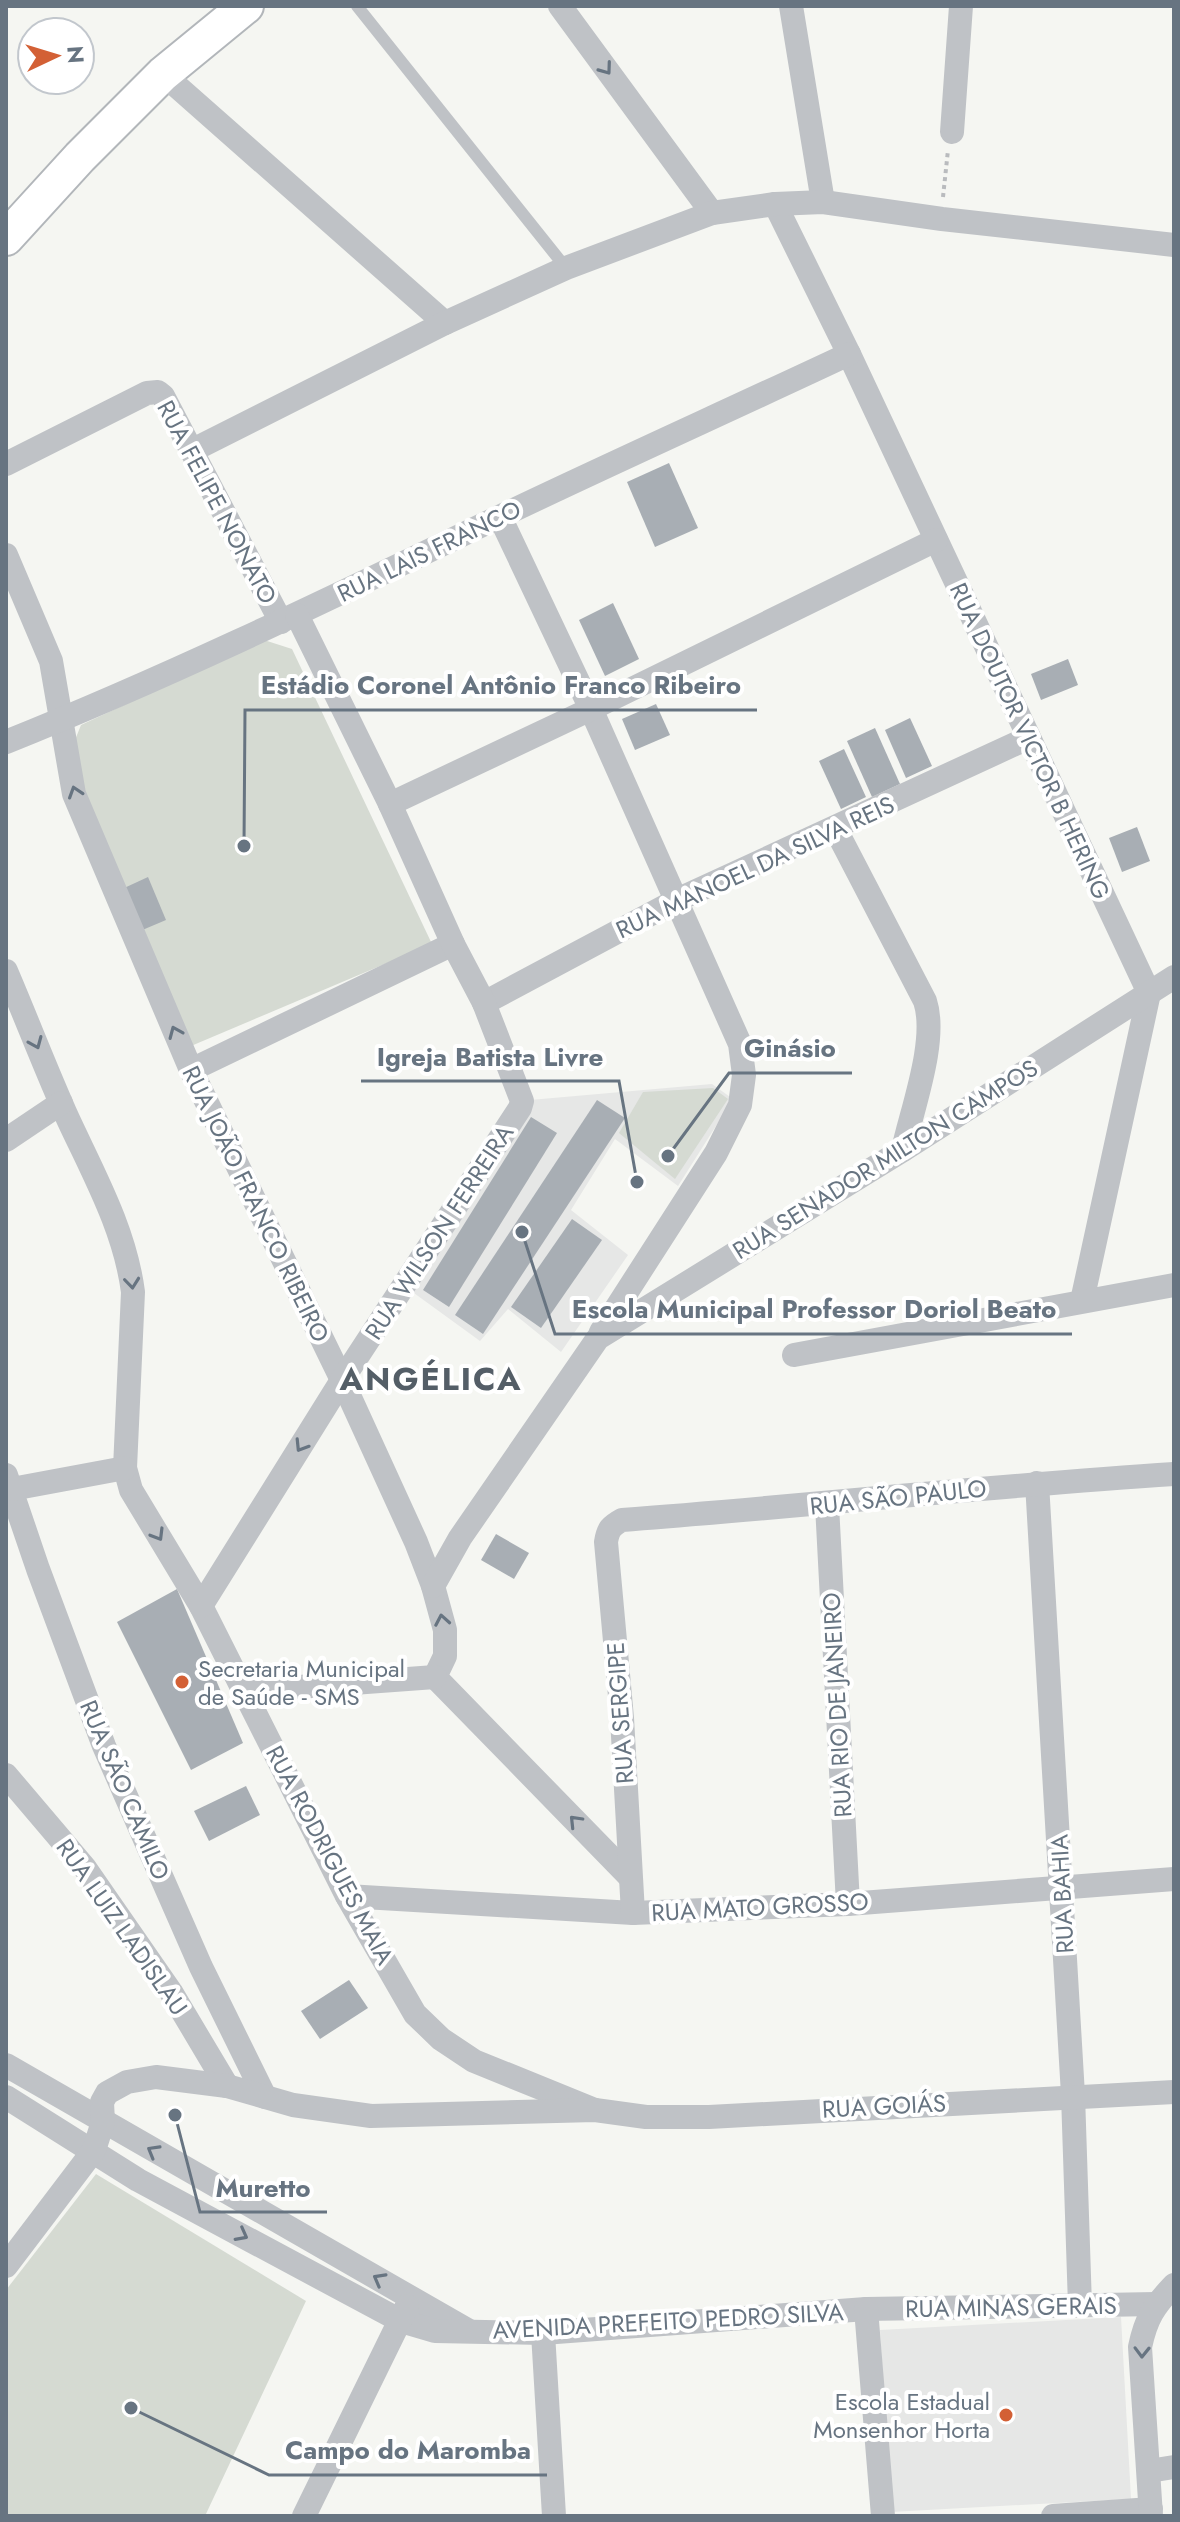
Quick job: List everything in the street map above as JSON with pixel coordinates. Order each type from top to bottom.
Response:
[{"type":"street","points":[[6,238],[80,157],[163,74],[246,6]]},
{"type":"street","points":[[560,6],[712,213]]},
{"type":"street","points":[[791,6],[823,202]]},
{"type":"street","points":[[952,132],[961,6]]},
{"type":"street","points":[[163,74],[445,323]]},
{"type":"street","points":[[193,450],[445,323],[566,268],[712,213],[775,204],[823,202],[942,219],[1174,245]]},
{"type":"street","name":"RUA DOUTOR VICTOR B HERING","points":[[775,204],[849,354],[1149,993]]},
{"type":"street","name":"RUA LAIS FRANCO","points":[[6,742],[289,619],[849,354]]},
{"type":"street","name":"RUA FELIPE NONATO","points":[[6,464],[147,393],[158,392],[163,396],[390,804],[453,944],[484,1003],[522,1101]]},
{"type":"street","points":[[500,517],[591,709],[740,1044],[744,1075],[740,1105],[716,1153],[598,1338]]},
{"type":"street","points":[[390,804],[936,540]]},
{"type":"street","name":"RUA JOÃO FRANCO RIBEIRO","points":[[6,555],[51,661],[74,794],[191,1070],[342,1380],[433,1586],[445,1630],[445,1656],[435,1677]]},
{"type":"street","name":"RUA MANOEL DA SILVA REIS","points":[[484,1003],[677,900],[1028,738]]},
{"type":"street","points":[[835,828],[925,1001],[930,1017],[929,1038],[903,1150]]},
{"type":"street","points":[[191,1070],[453,944]]},
{"type":"street","name":"RUA RODRIGUES MAIA","points":[[6,971],[61,1103],[123,1239],[130,1268],[133,1292],[125,1468],[131,1490],[201,1606],[347,1896],[415,2014],[441,2039],[474,2061],[595,2110]]},
{"type":"street","name":"RUA SENADOR MILTON CAMPOS","points":[[433,1586],[460,1538],[598,1338],[903,1150],[1174,977]]},
{"type":"street","points":[[1082,1301],[1149,993]]},
{"type":"street","name":"RUA WILSON FERREIRA","points":[[201,1606],[522,1101]]},
{"type":"street","points":[[6,1140],[61,1103]]},
{"type":"street","points":[[794,1355],[1174,1285]]},
{"type":"street","points":[[9,1482],[125,1468]]},
{"type":"street","name":"RUA SÃO PAULO","points":[[622,1520],[827,1505],[1037,1483],[1174,1474]]},
{"type":"street","name":"RUA SÃO CAMILO","points":[[9,1482],[104,1746],[201,1967],[265,2097]]},
{"type":"street","name":"RUA BAHIA","points":[[1037,1483],[1073,2095],[1080,2306]]},
{"type":"street","name":"RUA RIO DE JANEIRO","points":[[827,1505],[848,1904]]},
{"type":"street","name":"RUA SERGIPE","points":[[622,1520],[608,1531],[606,1542],[622,1718],[633,1913]]},
{"type":"street","points":[[416,1542],[460,1538]]},
{"type":"street","points":[[244,1691],[435,1677],[630,1877]]},
{"type":"street","name":"RUA LUIZ LADISLAU","points":[[6,1775],[85,1868],[171,1992],[227,2086]]},
{"type":"street","name":"RUA MATO GROSSO","points":[[347,1896],[633,1913],[848,1904],[1174,1879]]},
{"type":"street","name":"AVENIDA PREFEITO PEDRO SILVA","points":[[6,2065],[471,2332]]},
{"type":"street","points":[[6,2266],[94,2150],[103,2122],[102,2102],[107,2093],[127,2082],[156,2077],[227,2086],[293,2105],[371,2116],[595,2110]]},
{"type":"street","name":"RUA GOIÁS","points":[[595,2110],[646,2117],[709,2117],[1073,2095],[1174,2092]]},
{"type":"street","name":"AVENIDA PREFEITO PEDRO SILVA","points":[[6,2097],[138,2180],[401,2321],[435,2331],[543,2333],[866,2309]]},
{"type":"street","points":[[1053,2516],[1151,2513],[1140,2347],[1145,2323],[1156,2304],[1174,2285]]},
{"type":"street","points":[[304,2516],[411,2297]]},
{"type":"street","name":"RUA MINAS GERAIS","points":[[866,2309],[1156,2304]]},
{"type":"street","points":[[866,2309],[883,2516]]},
{"type":"street","points":[[543,2333],[554,2516]]},
{"type":"street","points":[[1149,2471],[1174,2467]]},
{"type":"lane","points":[[357,6],[566,268]]},
{"type":"path","points":[[942,219],[944,175],[952,132]]},
{"type":"shaded area","points":[[264,640],[292,649],[432,944],[191,1046],[69,755],[81,725]]},
{"type":"shaded area","points":[[712,1084],[733,1099],[678,1186],[615,1139],[571,1210],[628,1255],[561,1352],[508,1309],[480,1341],[407,1288],[530,1100]]},
{"type":"shaded area","points":[[713,1088],[728,1099],[675,1179],[619,1133],[643,1092]]},
{"type":"shaded area","points":[[96,2174],[306,2301],[205,2516],[6,2516],[6,2290]]},
{"type":"shaded area","name":"Escola Estadual Monsenhor Horta","points":[[1121,2317],[1131,2499],[891,2512],[880,2330]]},
{"type":"building","points":[[669,463],[698,528],[655,547],[627,482]]},
{"type":"building","points":[[613,603],[639,659],[605,676],[579,620]]},
{"type":"building","points":[[1068,659],[1078,685],[1041,700],[1031,674]]},
{"type":"building","points":[[656,704],[670,735],[635,750],[622,719]]},
{"type":"building","points":[[910,718],[932,766],[906,778],[885,730]]},
{"type":"building","points":[[875,728],[900,784],[872,797],[847,741]]},
{"type":"building","points":[[844,749],[866,797],[841,809],[819,761]]},
{"type":"building","points":[[1137,827],[1150,861],[1122,872],[1109,838]]},
{"type":"building","points":[[148,877],[166,920],[140,931],[122,889]]},
{"type":"building","points":[[597,1100],[625,1118],[483,1334],[455,1315]]},
{"type":"building","points":[[531,1117],[557,1133],[449,1307],[423,1290]]},
{"type":"building","points":[[572,1219],[602,1240],[541,1328],[511,1307]]},
{"type":"building","points":[[496,1534],[529,1553],[514,1579],[481,1560]]},
{"type":"building","name":"Secretaria Municipal de Saúde - SMS","points":[[177,1589],[243,1743],[191,1770],[117,1622]]},
{"type":"building","points":[[246,1786],[260,1815],[209,1841],[194,1811]]},
{"type":"building","points":[[349,1980],[368,2008],[320,2039],[301,2011]]},
{"type":"place","name":"Estádio Coronel Antônio Franco Ribeiro","points":[[244,846]]},
{"type":"place","name":"Ginásio","points":[[668,1156]]},
{"type":"place","name":"Igreja Batista Livre","points":[[637,1182]]},
{"type":"place","name":"Escola Municipal Professor Doriol Beato","points":[[522,1232]]},
{"type":"place","name":"Secretaria Municipal de Saúde - SMS","points":[[182,1682]]},
{"type":"place","name":"Muretto","points":[[175,2115]]},
{"type":"place","name":"Campo do Maromba","points":[[131,2408]]},
{"type":"place","name":"Escola Estadual Monsenhor Horta","points":[[1006,2415]]},
{"type":"district","name":"ANGÉLICA","points":[[431,1379]]}]
